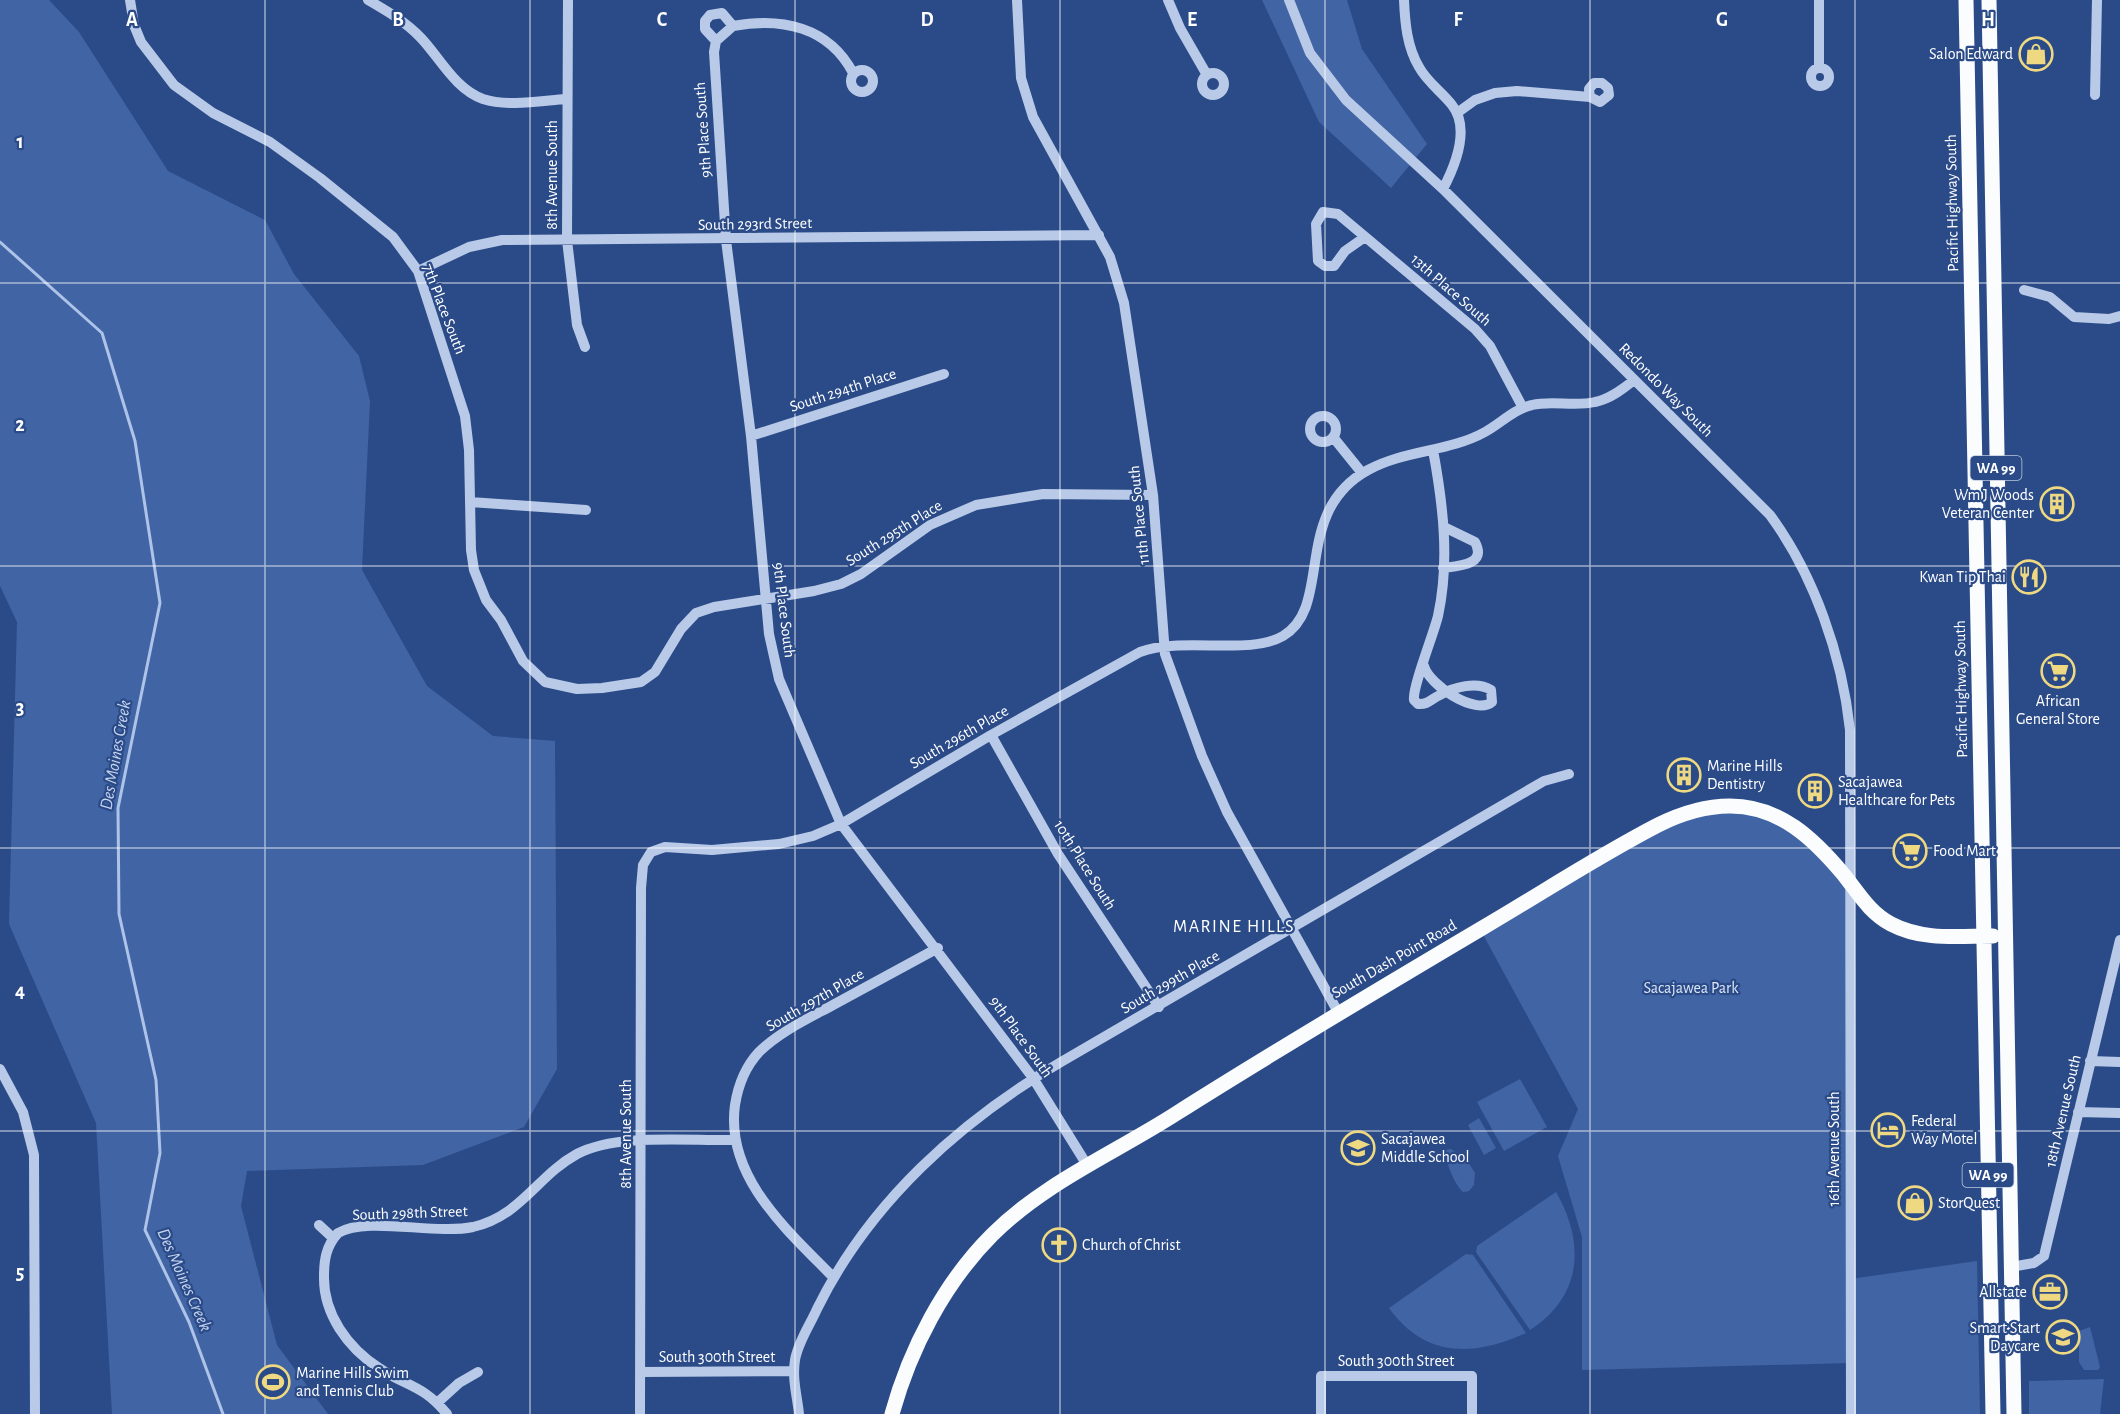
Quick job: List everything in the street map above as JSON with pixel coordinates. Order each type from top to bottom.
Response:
[{"type":"main road","name":"Pacific Highway South","points":[[1966,0],[1993,1414]]},
{"type":"main road","name":"WA 99","points":[[1989,0],[2014,1414]]},
{"type":"main road","points":[[1970,166],[1981,223],[1982,292],[1986,300],[1993,300]]},
{"type":"main road","points":[[1973,325],[1978,325],[1984,333],[1985,404],[1996,470]]},
{"type":"main road","name":"South Dash Point Road","points":[[892,1414],[897,1394],[930,1319],[962,1271],[993,1235],[1028,1204],[1338,1012],[1676,817],[1697,810],[1744,806],[1780,817],[1818,846],[1867,906],[1879,916],[1904,930],[1934,936],[2005,936]]},
{"type":"main road","points":[[1988,1177],[1996,1188],[2000,1209],[2001,1256],[2004,1263],[2012,1267]]},
{"type":"street","name":"7th Place South","points":[[130,0],[134,25],[147,52],[168,78],[190,98],[270,142],[320,178],[393,237],[418,271],[465,416],[469,450],[471,550],[481,590],[523,661],[545,682]]},
{"type":"street","points":[[368,0],[414,31],[458,82],[471,93],[484,99],[517,102],[566,99]]},
{"type":"street","name":"8th Avenue South","points":[[568,0],[567,240],[577,325],[585,347]]},
{"type":"street","name":"11th Place South","points":[[1017,0],[1021,78],[1033,117],[1110,257],[1124,303],[1153,495],[1163,645],[1202,756],[1227,812],[1338,1012]]},
{"type":"street","points":[[1168,0],[1180,28],[1207,75]]},
{"type":"street","name":"Redondo Way South","points":[[1289,0],[1299,30],[1324,74],[1368,122],[1443,189],[1770,515],[1800,561],[1830,639],[1848,713],[1850,884]]},
{"type":"street","points":[[1404,0],[1407,32],[1414,59],[1425,77],[1457,113],[1460,130],[1457,154],[1443,189]]},
{"type":"street","points":[[1819,0],[1820,68]]},
{"type":"street","points":[[2095,96],[2097,0]]},
{"type":"street","name":"9th Place South","points":[[733,26],[722,13],[710,15],[705,21],[705,29],[719,37],[714,68],[726,240],[751,436],[765,599],[771,645],[779,678],[842,824],[938,948],[1033,1078],[1088,1165]]},
{"type":"street","points":[[719,37],[733,26],[784,25],[812,32],[836,47],[854,73]]},
{"type":"street","points":[[1457,113],[1475,100],[1495,93],[1537,92],[1590,97]]},
{"type":"street","name":"13th Place South","points":[[1365,237],[1345,251],[1334,266],[1325,266],[1318,261],[1316,224],[1323,212],[1335,212],[1365,237],[1484,338],[1522,408]]},
{"type":"street","name":"South 293rd Street","points":[[418,271],[480,243],[502,240],[726,240],[1099,235]]},
{"type":"street","points":[[2024,290],[2050,297],[2074,317],[2120,316]]},
{"type":"street","name":"South 294th Place","points":[[751,436],[944,374]]},
{"type":"street","points":[[1334,437],[1362,473],[1386,461],[1433,450],[1483,433],[1522,408],[1546,403],[1595,402],[1611,396],[1634,380]]},
{"type":"street","points":[[1424,666],[1430,679],[1447,692],[1425,704],[1415,702],[1413,693],[1424,666],[1438,614],[1443,568],[1444,527],[1433,450]]},
{"type":"street","name":"South 296th Place","points":[[648,854],[664,847],[712,850],[779,844],[813,836],[842,824],[991,735],[1125,660],[1163,645],[1252,644],[1282,636],[1296,624],[1306,605],[1326,513],[1344,488],[1362,473]]},
{"type":"street","name":"South 295th Place","points":[[545,682],[559,687],[577,689],[641,682],[655,672],[681,629],[696,613],[714,607],[814,591],[851,579],[930,525],[976,505],[1043,494],[1153,495]]},
{"type":"street","points":[[470,502],[586,510]]},
{"type":"street","points":[[1443,568],[1470,563],[1477,559],[1479,553],[1475,542],[1444,527]]},
{"type":"street","name":"10th Place South","points":[[991,735],[1058,854],[1160,1006]]},
{"type":"street","name":"South 299th Place","points":[[794,1371],[801,1343],[833,1277],[886,1208],[928,1160],[968,1124],[1033,1078],[1544,781],[1569,774]]},
{"type":"street","name":"8th Avenue South","points":[[640,1414],[641,888],[643,865],[648,854]]},
{"type":"street","name":"16th Avenue South","points":[[1850,884],[1851,1414]]},
{"type":"street","name":"18th Avenue South","points":[[2012,1267],[2034,1263],[2044,1256],[2120,940]]},
{"type":"street","name":"South 297th Place","points":[[833,1277],[786,1229],[766,1204],[740,1159],[735,1140],[733,1117],[736,1094],[746,1070],[760,1051],[798,1024],[938,948]]},
{"type":"street","points":[[2090,1061],[2120,1062]]},
{"type":"street","points":[[0,1069],[23,1112],[34,1155],[35,1414]]},
{"type":"street","points":[[2078,1112],[2120,1113]]},
{"type":"street","name":"South 298th Street","points":[[319,1225],[333,1238],[345,1229],[361,1226],[436,1229],[486,1223],[518,1207],[548,1175],[575,1155],[598,1145],[641,1141],[735,1140]]},
{"type":"street","points":[[333,1238],[326,1254],[324,1282],[328,1304],[340,1330],[379,1368],[417,1386],[447,1414]]},
{"type":"street","points":[[794,1371],[799,1414]]},
{"type":"street","name":"South 300th Street","points":[[640,1372],[794,1371]]},
{"type":"street","points":[[437,1403],[459,1383],[478,1372]]},
{"type":"street","name":"South 300th Street","points":[[1321,1414],[1321,1376],[1472,1376],[1472,1414]]},
{"type":"green space","points":[[0,0],[49,0],[79,32],[168,171],[265,220],[294,274],[359,356],[370,401],[362,570],[427,686],[493,736],[555,741],[557,1069],[524,1127],[423,1165],[247,1171],[241,1206],[277,1345],[328,1414],[112,1414],[96,1123],[9,924],[17,622],[0,586]]},
{"type":"green space","points":[[1262,0],[1347,0],[1362,49],[1427,144],[1391,188],[1319,122]]},
{"type":"green space","name":"Sacajawea Park","points":[[1697,810],[1768,811],[1845,877],[1850,1279],[1977,1261],[1980,1414],[1851,1414],[1850,1363],[1582,1370],[1582,1237],[1558,1156],[1578,1109],[1480,929]]},
{"type":"green space","points":[[1520,1079],[1547,1127],[1504,1151],[1477,1102]]},
{"type":"green space","points":[[1479,1118],[1496,1148],[1484,1155],[1468,1125]]},
{"type":"green space","points":[[1451,1149],[1468,1162],[1475,1173],[1474,1185],[1469,1191],[1463,1192],[1451,1172],[1446,1150]]},
{"type":"green space","points":[[1556,1192],[1572,1230],[1574,1267],[1569,1285],[1560,1301],[1548,1316],[1530,1330],[1476,1252],[1477,1246]]},
{"type":"green space","points":[[1466,1254],[1473,1255],[1526,1333],[1487,1346],[1469,1349],[1451,1348],[1434,1344],[1418,1336],[1389,1308]]},
{"type":"green space","points":[[2090,1327],[2100,1367],[2098,1370],[2084,1370],[2079,1362],[2079,1331]]},
{"type":"green space","points":[[2104,1379],[2100,1414],[2029,1414],[2029,1381]]},
{"type":"waterway","name":"Des Moines Creek","points":[[0,242],[102,333],[135,441],[160,603],[118,808],[119,914],[156,1080],[160,1153],[145,1230],[189,1322],[223,1414]]},
{"type":"place","name":"Salon Edward","points":[[2036,54]]},
{"type":"place","name":"Wm J Woods Veteran Center","points":[[2057,504]]},
{"type":"place","name":"Kwan Tip Thai","points":[[2029,577]]},
{"type":"place","name":"African General Store","points":[[2058,671]]},
{"type":"place","name":"Marine Hills Dentistry","points":[[1684,775]]},
{"type":"place","name":"Sacajawea Healthcare for Pets","points":[[1815,791]]},
{"type":"place","name":"Food Mart","points":[[1910,851]]},
{"type":"place","name":"Federal Way Motel","points":[[1888,1130]]},
{"type":"place","name":"Sacajawea Middle School","points":[[1358,1148]]},
{"type":"place","name":"StorQuest","points":[[1915,1203]]},
{"type":"place","name":"Church of Christ","points":[[1059,1245]]},
{"type":"place","name":"Allstate","points":[[2050,1292]]},
{"type":"place","name":"Smart Start Daycare","points":[[2063,1337]]},
{"type":"place","name":"Marine Hills Swim and Tennis Club","points":[[273,1382]]},
{"type":"district","name":"MARINE HILLS","points":[[1234,927]]}]
